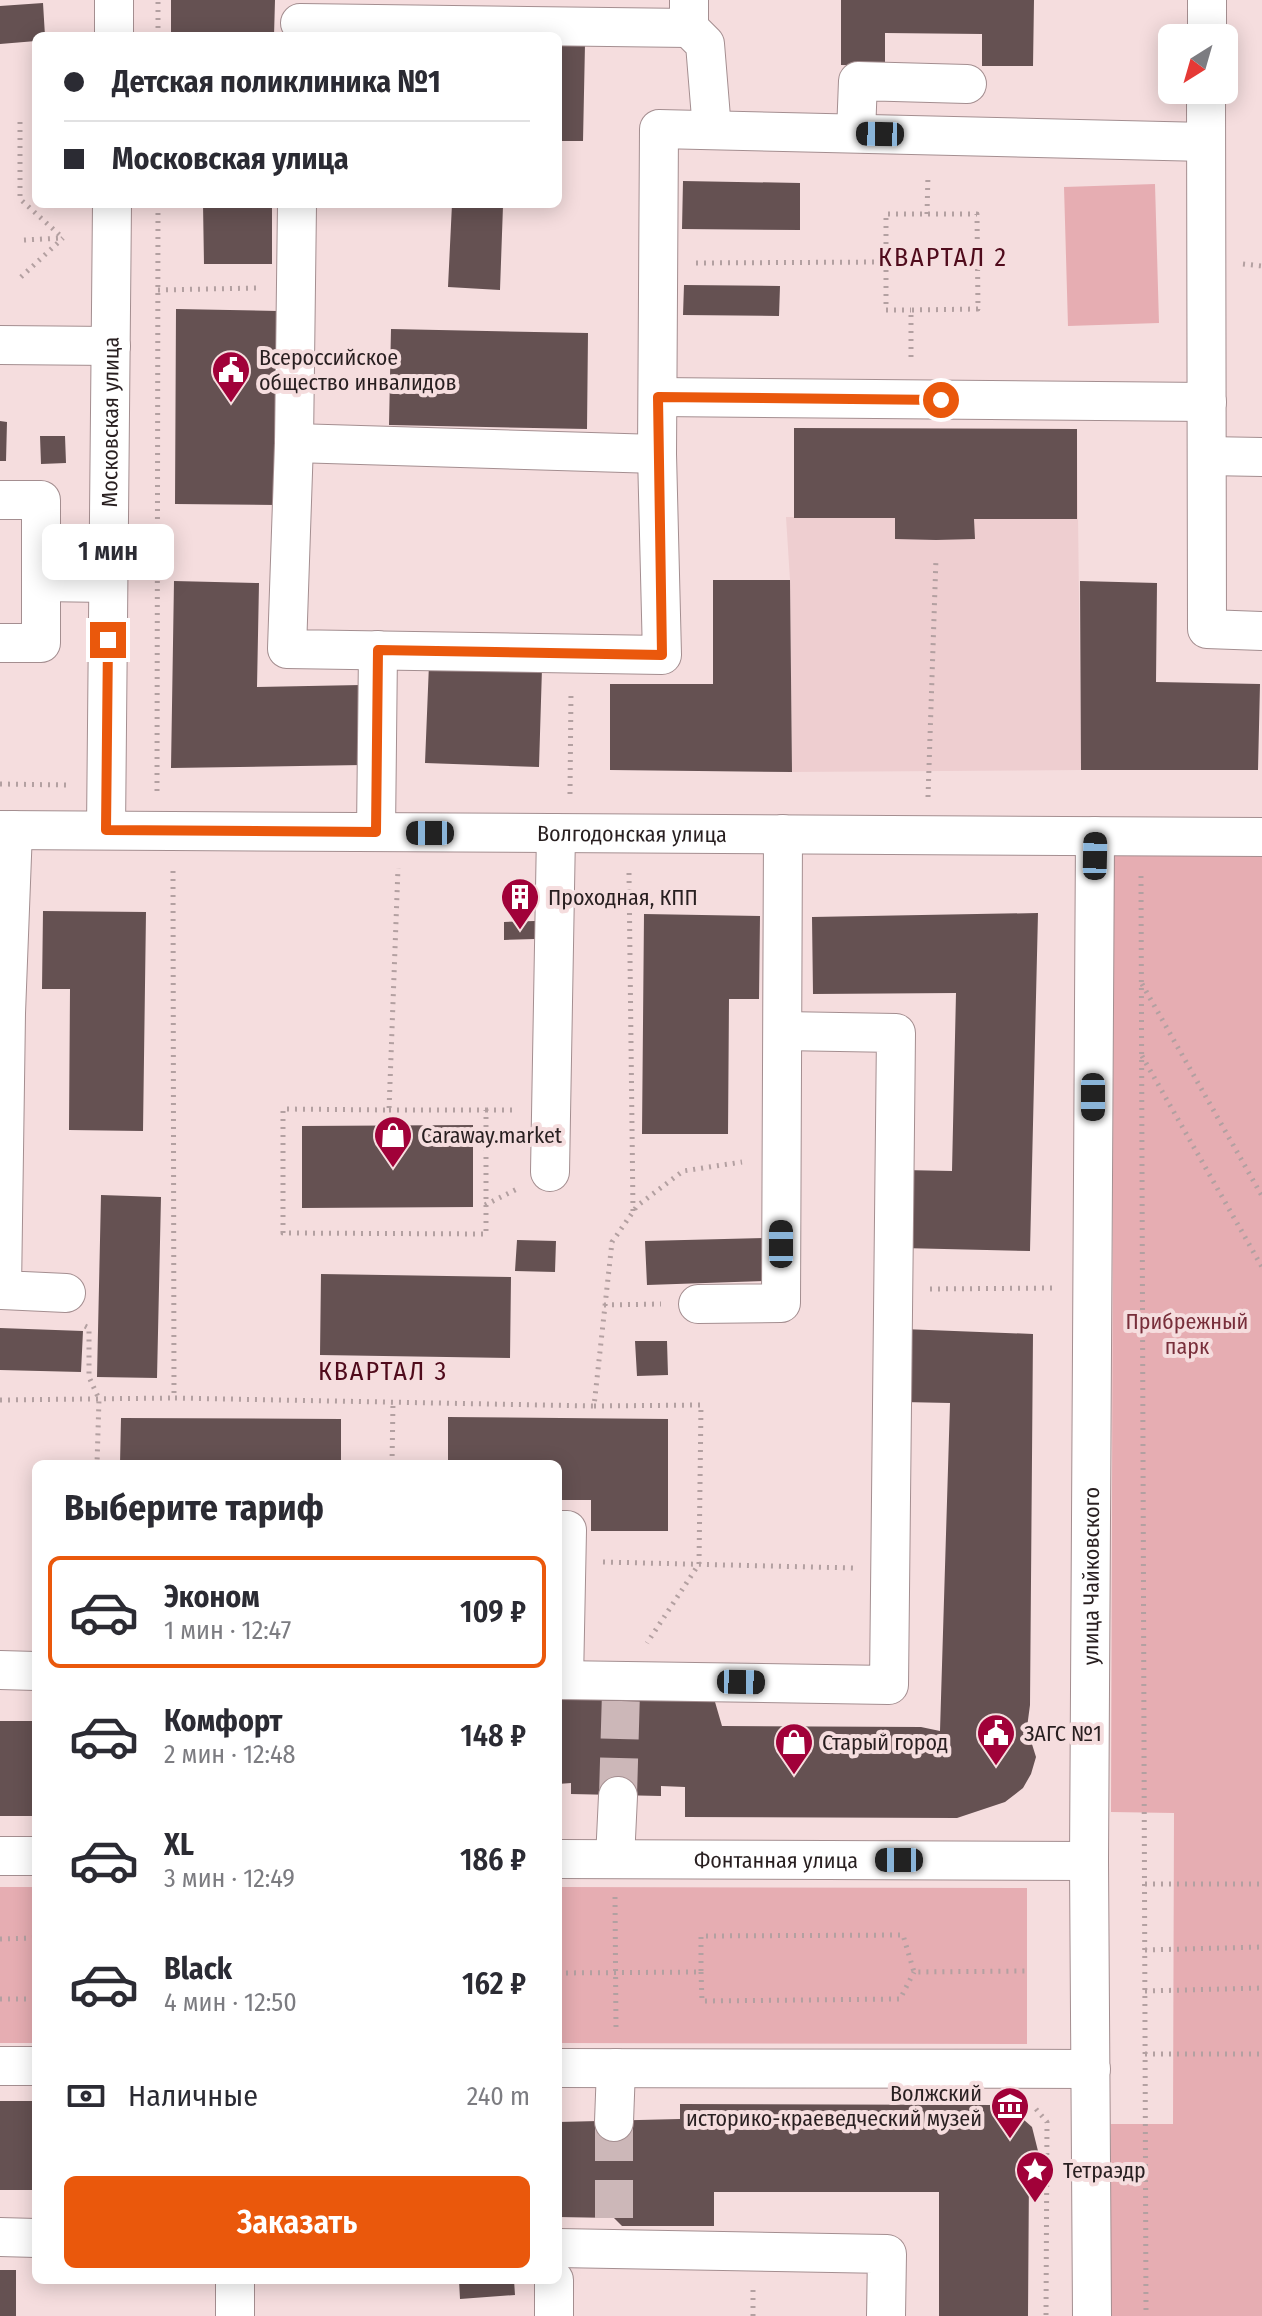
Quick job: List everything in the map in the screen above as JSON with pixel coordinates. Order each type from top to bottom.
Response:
[{"type":"street","points":[[114,0],[114,32]]},
{"type":"street","points":[[1207,0],[1207,24]]},
{"type":"street","points":[[300,20],[689,14],[705,44],[712,130]]},
{"type":"street","points":[[856,133],[858,81],[967,84]]},
{"type":"street","points":[[1206,104],[1207,629],[1262,631]]},
{"type":"street","points":[[297,208],[287,649],[662,655],[657,454],[659,129],[1206,142]]},
{"type":"street","name":"Московская улица","points":[[106,830],[112,208]]},
{"type":"street","points":[[0,345],[111,346]]},
{"type":"street","points":[[658,397],[1207,402]]},
{"type":"street","points":[[294,443],[657,454]]},
{"type":"street","points":[[1207,456],[1262,457]]},
{"type":"street","points":[[0,500],[41,500],[41,643],[0,643]]},
{"type":"street","points":[[41,582],[108,583]]},
{"type":"street","points":[[378,650],[388,832]]},
{"type":"street","points":[[550,1172],[563,818]]},
{"type":"street","name":"Волгодонская улица","points":[[7,830],[388,832],[563,818],[628,833],[1262,837]]},
{"type":"street","points":[[7,830],[2,1290],[66,1293]]},
{"type":"street","points":[[698,1304],[781,1303],[783,834]]},
{"type":"street","name":"улица Чайковского","points":[[1092,2316],[1089,1861],[1095,836]]},
{"type":"street","points":[[562,1680],[622,1686],[889,1685],[896,1033],[783,1031]]},
{"type":"street","points":[[0,1670],[32,1671]]},
{"type":"street","points":[[615,1859],[618,1796]]},
{"type":"street","points":[[0,1856],[32,1856]]},
{"type":"street","name":"Фонтанная улица","points":[[562,1859],[1089,1861]]},
{"type":"street","points":[[0,2066],[32,2066]]},
{"type":"street","points":[[562,2068],[1091,2069]]},
{"type":"street","points":[[614,2122],[616,2068]]},
{"type":"street","points":[[562,2247],[613,2233],[887,2254],[886,2316]]},
{"type":"street","points":[[0,2237],[32,2238]]},
{"type":"street","points":[[235,2284],[235,2316]]},
{"type":"street","points":[[554,2284],[554,2316]]},
{"type":"path","points":[[158,0],[158,32]]},
{"type":"path","points":[[20,122],[20,199],[63,238]]},
{"type":"path","points":[[157,805],[158,208]]},
{"type":"path","points":[[886,214],[977,214],[978,309],[886,310],[886,262],[886,214]]},
{"type":"path","points":[[24,240],[63,238]]},
{"type":"path","points":[[21,277],[63,238]]},
{"type":"path","points":[[659,263],[886,262]]},
{"type":"path","points":[[158,290],[296,287]]},
{"type":"path","points":[[911,310],[912,400]]},
{"type":"path","points":[[927,802],[936,558]]},
{"type":"path","points":[[563,818],[571,653]]},
{"type":"path","points":[[388,832],[389,1110]]},
{"type":"path","points":[[628,833],[633,1212]]},
{"type":"path","points":[[173,862],[174,1398]]},
{"type":"path","points":[[1146,2316],[1141,875],[1156,875]]},
{"type":"path","points":[[1142,983],[1262,1196]]},
{"type":"path","points":[[1142,1055],[1262,1267]]},
{"type":"path","points":[[283,1109],[389,1110],[486,1110],[486,1234],[283,1233],[283,1109]]},
{"type":"path","points":[[594,1406],[612,1242],[637,1206],[683,1171],[782,1156]]},
{"type":"path","points":[[893,1290],[1092,1287]]},
{"type":"path","points":[[604,1305],[698,1304]]},
{"type":"path","points":[[0,1400],[174,1398],[594,1406],[701,1405],[699,1564],[622,1686]]},
{"type":"path","points":[[97,1460],[99,1399]]},
{"type":"path","points":[[392,1460],[393,1402]]},
{"type":"path","points":[[562,1546],[699,1564],[890,1569]]},
{"type":"path","points":[[615,1859],[616,2068]]},
{"type":"path","points":[[1145,1884],[1262,1884]]},
{"type":"path","points":[[872,1935],[903,1935],[914,1972],[900,1999],[702,2001],[701,1972],[701,1936],[872,1935]]},
{"type":"path","points":[[0,1939],[32,1938]]},
{"type":"path","points":[[1145,1950],[1262,1947]]},
{"type":"path","points":[[914,1972],[1027,1971]]},
{"type":"path","points":[[562,1973],[701,1972]]},
{"type":"path","points":[[1145,1991],[1262,1988]]},
{"type":"path","points":[[0,1999],[32,1999]]},
{"type":"path","points":[[1145,2054],[1262,2054]]},
{"type":"path","points":[[1026,2103],[1035,2107],[1047,2122],[1046,2316]]},
{"type":"shaded area","points":[[794,428],[1077,429],[1081,770],[792,772],[790,580],[786,517],[794,517]]},
{"type":"green space","points":[[1155,184],[1159,323],[1068,326],[1064,187]]},
{"type":"green space","name":"Прибрежный парк","points":[[1114,854],[1262,855],[1262,2316],[1110,2316],[1111,2124],[1173,2124],[1174,1813],[1111,1812]]},
{"type":"green space","points":[[0,1887],[32,1887],[32,2043],[0,2043]]},
{"type":"green space","points":[[562,1887],[1027,1888],[1027,2044],[562,2043]]},
{"type":"building","points":[[171,0],[275,0],[274,32],[171,32]]},
{"type":"building","points":[[841,0],[1034,0],[1033,66],[982,66],[982,34],[885,33],[885,66],[841,65]]},
{"type":"building","points":[[43,3],[45,32],[32,32],[32,41],[0,44],[0,6]]},
{"type":"building","points":[[562,43],[585,44],[583,141],[562,141]]},
{"type":"building","points":[[683,181],[800,183],[800,230],[682,229]]},
{"type":"building","points":[[203,208],[272,208],[272,264],[204,264]]},
{"type":"building","points":[[452,208],[503,208],[500,290],[448,287]]},
{"type":"building","points":[[684,285],[780,286],[779,316],[683,315]]},
{"type":"building","points":[[176,309],[278,311],[277,505],[175,504]]},
{"type":"building","points":[[391,329],[588,333],[587,429],[389,425]]},
{"type":"building","points":[[0,421],[7,422],[6,461],[0,461]]},
{"type":"building","points":[[794,428],[1077,429],[1077,519],[974,519],[975,539],[936,540],[895,539],[895,518],[794,518]]},
{"type":"building","points":[[40,436],[65,436],[66,463],[41,464]]},
{"type":"building","points":[[713,580],[790,580],[792,772],[610,770],[610,684],[713,684]]},
{"type":"building","points":[[174,581],[259,583],[257,687],[361,685],[362,765],[171,768]]},
{"type":"building","points":[[1080,581],[1157,583],[1156,682],[1260,684],[1258,770],[1081,770]]},
{"type":"building","points":[[429,664],[542,668],[539,767],[425,763]]},
{"type":"building","points":[[43,911],[146,912],[143,1131],[69,1130],[70,989],[42,989]]},
{"type":"building","points":[[1038,913],[1030,1251],[902,1248],[903,1170],[952,1171],[956,993],[813,994],[812,917]]},
{"type":"building","points":[[644,914],[760,916],[759,999],[729,999],[728,1134],[642,1134]]},
{"type":"building","name":"Проходная, КПП","points":[[535,921],[535,939],[504,940],[504,922]]},
{"type":"building","points":[[473,1125],[473,1207],[302,1208],[302,1126]]},
{"type":"building","points":[[101,1195],[161,1197],[157,1378],[97,1377]]},
{"type":"building","points":[[766,1238],[767,1281],[647,1285],[645,1241]]},
{"type":"building","points":[[517,1240],[556,1241],[555,1272],[515,1271]]},
{"type":"building","points":[[321,1274],[511,1277],[510,1358],[320,1355]]},
{"type":"building","points":[[0,1328],[83,1331],[81,1372],[0,1370]]},
{"type":"building","points":[[903,1329],[1033,1334],[1030,1705],[1026,1735],[1036,1757],[1023,1788],[1005,1802],[957,1818],[685,1817],[685,1787],[661,1786],[661,1796],[571,1794],[571,1783],[562,1784],[562,1694],[713,1695],[722,1726],[921,1727],[940,1731],[950,1403],[903,1402]]},
{"type":"building","points":[[635,1341],[667,1341],[668,1375],[637,1376]]},
{"type":"building","points":[[448,1417],[668,1419],[668,1531],[591,1531],[591,1500],[562,1500],[562,1460],[448,1460]]},
{"type":"building","points":[[121,1418],[341,1419],[341,1460],[120,1460]]},
{"type":"building","points":[[0,1721],[32,1721],[32,1816],[0,1816]]},
{"type":"building","points":[[0,2101],[32,2101],[32,2190],[0,2190]]},
{"type":"building","points":[[680,2104],[994,2105],[996,2110],[1010,2112],[1023,2119],[1032,2127],[1038,2151],[1029,2172],[1028,2316],[939,2316],[939,2192],[714,2192],[714,2226],[622,2226],[614,2218],[562,2217],[562,2122],[680,2119]]},
{"type":"building","points":[[0,2270],[16,2270],[16,2316],[0,2316]]},
{"type":"building","points":[[459,2284],[514,2284],[515,2295],[460,2299]]},
{"type":"tunnel","points":[[618,1796],[621,1692]]},
{"type":"tunnel","points":[[614,2122],[614,2218]]},
{"type":"place","name":"Всероссийское общество инвалидов","points":[[231,404]]},
{"type":"place","name":"Проходная, КПП","points":[[520,931]]},
{"type":"place","name":"Caraway.market","points":[[393,1169]]},
{"type":"place","name":"ЗАГС №1","points":[[996,1767]]},
{"type":"place","name":"Старый город","points":[[794,1776]]},
{"type":"place","name":"Волжский историко-краеведческий музей","points":[[1010,2140]]},
{"type":"place","name":"Тетраэдр","points":[[1035,2204]]},
{"type":"district","name":"КВАРТАЛ 2","points":[[943,257]]},
{"type":"district","name":"КВАРТАЛ 3","points":[[383,1371]]},
{"type":"route","points":[[108,640],[106,830],[376,832],[378,650],[662,655],[658,397],[941,400]]}]
